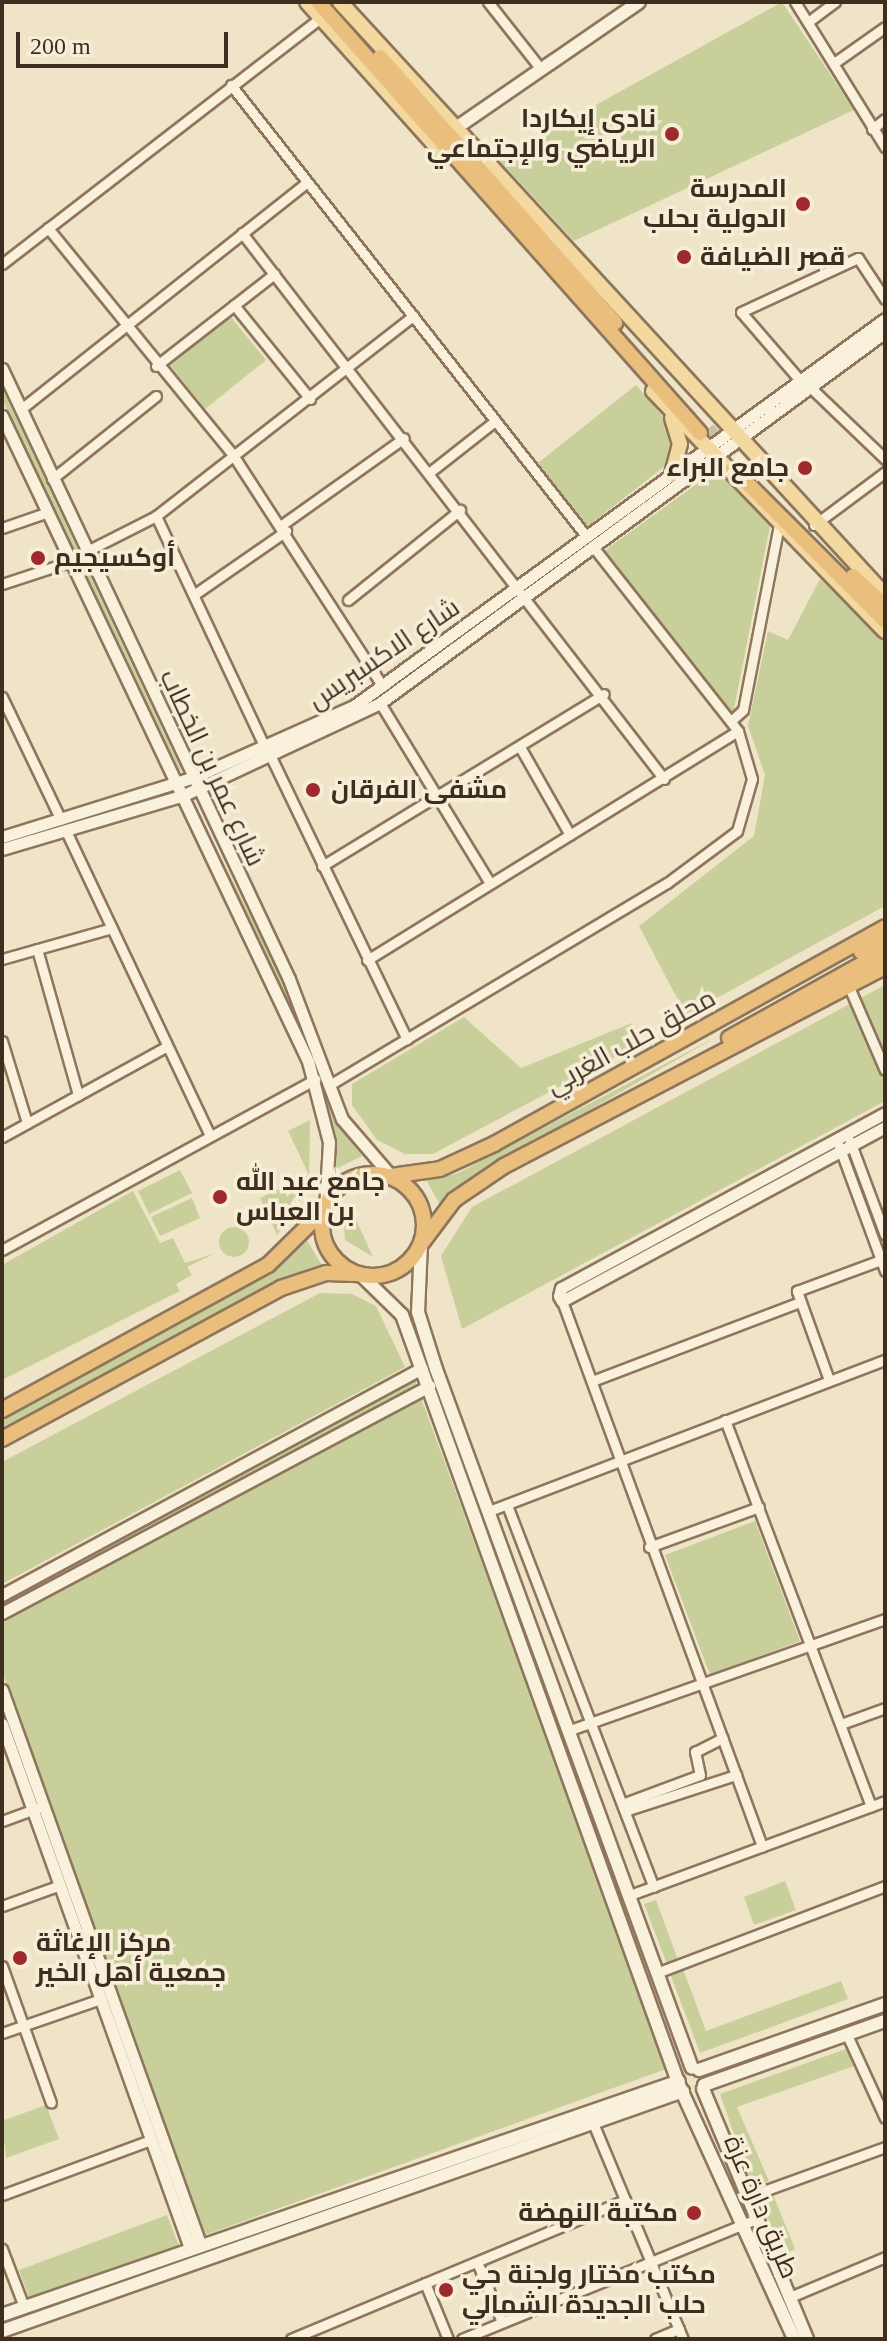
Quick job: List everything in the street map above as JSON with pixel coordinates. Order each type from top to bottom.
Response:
[{"type":"highway","points":[[318,2],[704,431],[330,2]]},
{"type":"highway","points":[[883,625],[736,466],[885,606]]},
{"type":"highway","name":"محلق حلب الغربي","points":[[391,1176],[440,1169],[676,1047],[885,927]]},
{"type":"highway","points":[[676,1047],[885,939]]},
{"type":"highway","points":[[687,1069],[885,951]]},
{"type":"highway","name":"محلق حلب الغربي","points":[[421,1244],[454,1200],[504,1166],[885,967]]},
{"type":"highway","points":[[2,1410],[268,1265],[325,1209],[351,1178],[391,1176],[420,1204],[421,1244],[397,1270],[360,1274],[326,1273],[281,1288],[2,1439]]},
{"type":"highway","points":[[325,1209],[331,1253],[360,1274]]},
{"type":"main road","points":[[307,2],[710,455],[883,625]]},
{"type":"main road","points":[[340,2],[733,438],[885,595]]},
{"type":"main road","points":[[456,128],[639,2]]},
{"type":"main road","points":[[664,403],[679,438],[672,474]]},
{"type":"main road","points":[[421,1244],[418,1312],[659,1972],[687,2080]]},
{"type":"main road","points":[[360,1274],[402,1315],[687,2080],[704,2087],[747,2197],[750,2222],[790,2297],[807,2339]]},
{"type":"main road","points":[[2,2315],[292,2212],[687,2080],[885,2004]]},
{"type":"main road","points":[[2,2331],[593,2123],[687,2080],[704,2087],[885,2021]]},
{"type":"main road","name":"طريق دارة عزة","points":[[687,2080],[750,2222],[794,2339]]},
{"type":"main road","points":[[292,2212],[298,2226]]},
{"type":"street","points":[[488,2],[541,69]]},
{"type":"street","points":[[795,2],[885,147]]},
{"type":"street","points":[[808,22],[835,2]]},
{"type":"street","points":[[2,264],[320,18]]},
{"type":"street","points":[[834,63],[885,27]]},
{"type":"street","points":[[231,85],[731,721],[738,731],[752,779],[737,831],[667,883],[331,1084]]},
{"type":"street","points":[[872,129],[885,119]]},
{"type":"street","points":[[21,409],[307,182]]},
{"type":"street","points":[[48,228],[156,366],[233,455],[284,528],[383,687]]},
{"type":"street","points":[[242,233],[604,694],[664,779]]},
{"type":"street","points":[[798,378],[741,312],[858,258],[885,299]]},
{"type":"street","points":[[156,366],[274,274]]},
{"type":"street","points":[[234,305],[310,399]]},
{"type":"street","points":[[87,551],[156,516],[413,316]]},
{"type":"street","points":[[733,438],[798,378],[885,319]]},
{"type":"street","points":[[2,837],[184,795],[195,784],[380,703],[523,591],[885,332]]},
{"type":"street","name":"شارع عمر بن الخطاب","points":[[2,369],[195,784],[331,1084],[348,1132],[391,1176]]},
{"type":"street","points":[[810,387],[885,459]]},
{"type":"street","points":[[52,479],[156,396]]},
{"type":"street","name":"شارع عمر بن الخطاب","points":[[2,416],[178,782],[315,1079],[329,1142],[325,1209]]},
{"type":"street","points":[[430,472],[495,421]]},
{"type":"street","points":[[195,594],[404,438]]},
{"type":"street","points":[[590,542],[672,474],[710,455]]},
{"type":"street","points":[[814,525],[885,472]]},
{"type":"street","points":[[348,600],[460,510]]},
{"type":"street","points":[[2,528],[48,512]]},
{"type":"street","points":[[156,516],[407,1039]]},
{"type":"street","points":[[731,721],[743,710],[779,525]]},
{"type":"street","points":[[2,584],[72,561]]},
{"type":"street","name":"شارع الاكسبريس","points":[[269,754],[383,687],[523,591]]},
{"type":"street","points":[[322,866],[604,694]]},
{"type":"street","points":[[2,697],[6,721],[64,825],[210,1136]]},
{"type":"street","points":[[380,703],[490,883]]},
{"type":"street","points":[[367,960],[738,731]]},
{"type":"street","points":[[520,747],[570,835]]},
{"type":"street","points":[[2,849],[178,782],[195,784]]},
{"type":"street","points":[[2,959],[112,928]]},
{"type":"street","points":[[37,949],[78,1095]]},
{"type":"street","points":[[849,987],[885,1070]]},
{"type":"street","points":[[2,1041],[6,1066],[27,1123]]},
{"type":"street","points":[[2,1137],[166,1047]]},
{"type":"street","points":[[2,1250],[315,1079]]},
{"type":"street","points":[[844,1142],[885,1113]]},
{"type":"street","points":[[762,1846],[649,1547],[562,1301],[561,1288],[844,1142],[885,1127]]},
{"type":"street","points":[[844,1142],[882,1216],[885,1235]]},
{"type":"street","points":[[844,1142],[885,1271]]},
{"type":"street","points":[[829,1380],[797,1291],[881,1260]]},
{"type":"street","points":[[592,1381],[800,1302]]},
{"type":"street","points":[[489,1511],[885,1360]]},
{"type":"street","points":[[2,1595],[422,1368]]},
{"type":"street","points":[[2,1613],[429,1386]]},
{"type":"street","points":[[725,1420],[871,1806]]},
{"type":"street","points":[[507,1505],[654,1887]]},
{"type":"street","points":[[649,1547],[759,1507]]},
{"type":"street","points":[[570,1730],[593,1726],[885,1619]]},
{"type":"street","points":[[2,1690],[38,1808],[195,2246]]},
{"type":"street","points":[[841,1724],[885,1708]]},
{"type":"street","points":[[2,1724],[38,1808]]},
{"type":"street","points":[[624,1807],[700,1775],[695,1752],[723,1738]]},
{"type":"street","points":[[624,1807],[736,1775]]},
{"type":"street","points":[[630,1895],[885,1801]]},
{"type":"street","points":[[2,1821],[38,1808]]},
{"type":"street","points":[[2,1906],[65,1884]]},
{"type":"street","points":[[659,1972],[885,1886]]},
{"type":"street","points":[[2,1966],[51,2103]]},
{"type":"street","points":[[2,2033],[106,1997]]},
{"type":"street","points":[[847,2035],[885,2118]]},
{"type":"street","points":[[593,2123],[681,2334],[655,2339]]},
{"type":"street","points":[[2,2195],[156,2138]]},
{"type":"street","points":[[747,2197],[885,2147]]},
{"type":"street","points":[[291,2339],[625,2200]]},
{"type":"street","points":[[462,2339],[479,2336],[502,2322],[750,2222]]},
{"type":"street","points":[[2,2249],[24,2307]]},
{"type":"street","points":[[790,2297],[885,2257]]},
{"type":"street","points":[[477,2262],[502,2322]]},
{"type":"street","points":[[425,2283],[448,2339]]},
{"type":"green space","name":"نادي إيكاردا الرياضي والإجتماعي","points":[[782,2],[854,110],[574,241],[498,159]]},
{"type":"green space","points":[[230,316],[266,360],[205,409],[170,365]]},
{"type":"green space","points":[[636,385],[674,429],[670,462],[587,527],[538,463]]},
{"type":"green space","points":[[2,388],[181,769],[180,771],[2,399]]},
{"type":"green space","points":[[716,470],[770,526],[733,714],[604,551]]},
{"type":"green space","points":[[820,579],[885,637],[885,906],[686,1015],[639,926],[754,836],[765,775],[748,726],[768,631],[788,640]]},
{"type":"green space","points":[[198,812],[280,975],[337,1121],[362,1156],[336,1169],[324,1091]]},
{"type":"green space","points":[[885,985],[885,1101],[462,1329],[441,1256],[472,1207]]},
{"type":"green space","points":[[464,1017],[521,1068],[632,1023],[643,1042],[433,1154],[405,1154],[377,1140],[352,1105],[352,1084]]},
{"type":"green space","points":[[718,1036],[477,1175],[442,1208],[426,1180],[456,1174]]},
{"type":"green space","points":[[310,1120],[309,1188],[277,1235],[260,1198],[309,1175],[288,1131]]},
{"type":"green space","points":[[180,1170],[192,1193],[149,1214],[138,1191]]},
{"type":"green space","points":[[133,1191],[160,1243],[173,1238],[185,1263],[216,1253],[187,1267],[192,1275],[176,1284],[180,1291],[2,1380],[2,1265]]},
{"type":"green space","points":[[192,1198],[200,1218],[160,1236],[151,1217]]},
{"type":"green space","points":[[343,1211],[354,1215],[373,1257],[345,1240]]},
{"type":"green space","points":[[234,1227],[240,1228],[248,1236],[248,1248],[240,1256],[234,1257],[228,1256],[220,1248],[219,1242],[220,1236],[228,1228]]},
{"type":"green space","points":[[307,1240],[324,1269],[215,1315],[2,1430],[2,1418],[270,1273]]},
{"type":"green space","points":[[320,1293],[352,1294],[376,1306],[405,1367],[2,1584],[2,1462]]},
{"type":"green space","points":[[417,1379],[415,1387],[2,1607],[2,1601]]},
{"type":"green space","points":[[421,1398],[669,2068],[205,2235],[2,1671],[2,1622]]},
{"type":"green space","points":[[755,1521],[800,1641],[710,1675],[665,1555]]},
{"type":"green space","points":[[785,1881],[796,1910],[754,1925],[744,1897]]},
{"type":"green space","points":[[656,1900],[678,1960],[667,1964],[644,1904]]},
{"type":"green space","points":[[682,1966],[706,2031],[841,1981],[848,1999],[700,2053],[669,1971]]},
{"type":"green space","points":[[885,2010],[885,2015],[719,2073],[720,2069]]},
{"type":"green space","points":[[846,2049],[854,2066],[737,2107],[769,2181],[753,2188],[720,2094]]},
{"type":"green space","points":[[46,2105],[59,2139],[6,2158],[2,2121]]},
{"type":"green space","points":[[772,2192],[795,2249],[783,2255],[758,2198]]},
{"type":"green space","points":[[167,2215],[179,2246],[29,2297],[19,2270]]},
{"type":"tunnel","points":[[708,429],[738,462]]},
{"type":"place","name":"نادي إيكاردا الرياضي والإجتماعي","points":[[672,134]]},
{"type":"place","name":"المدرسة الدولية بحلب","points":[[803,204]]},
{"type":"place","name":"قصر الضيافة","points":[[684,257]]},
{"type":"place","name":"جامع البراء","points":[[805,468]]},
{"type":"place","name":"أوكسيجيم","points":[[38,558]]},
{"type":"place","name":"مشفى الفرقان","points":[[313,790]]},
{"type":"place","name":"جامع عبد الله بن العباس","points":[[220,1197]]},
{"type":"place","name":"مركز الإغاثة جمعية أهل الخير","points":[[20,1958]]},
{"type":"place","name":"مكتبة النهضة","points":[[694,2213]]},
{"type":"place","name":"مكتب مختار ولجنة حي حلب الجديدة الشمالي","points":[[446,2290]]}]
